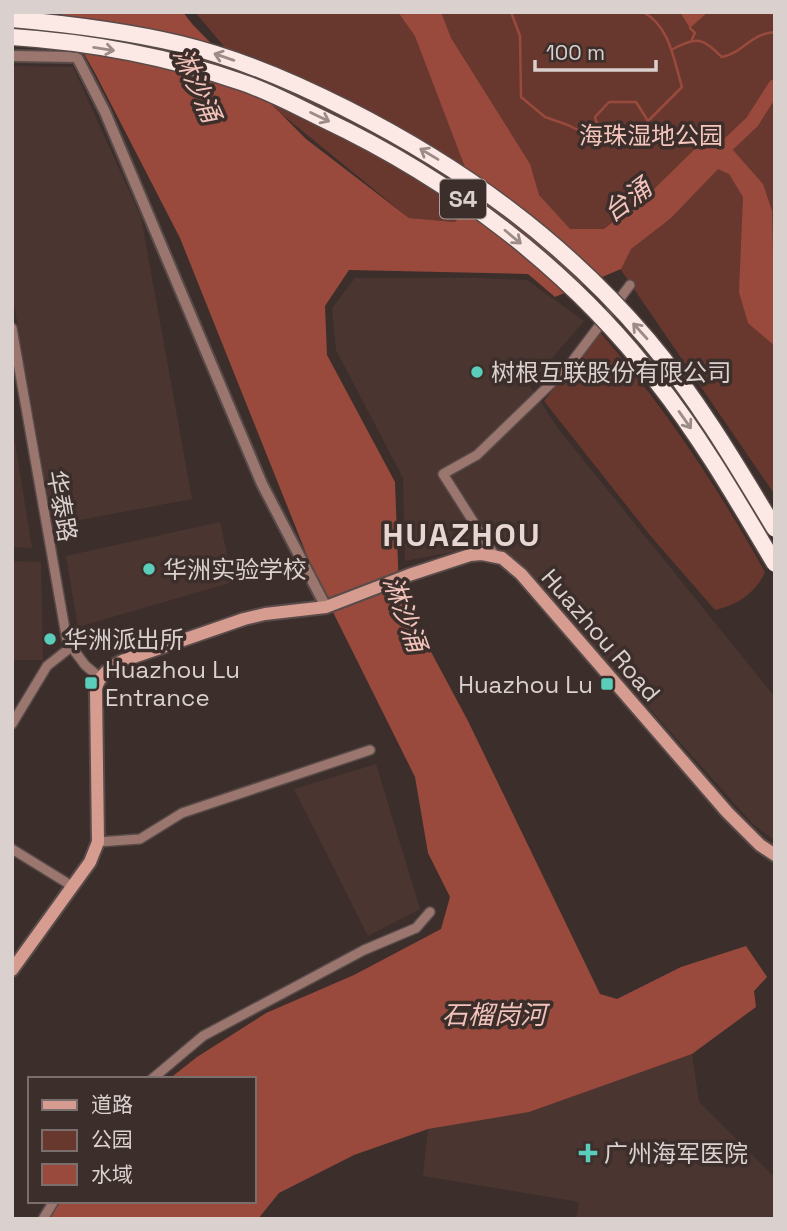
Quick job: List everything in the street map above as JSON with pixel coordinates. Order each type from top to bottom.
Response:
[{"type":"highway","name":"S4","points":[[12,19],[129,34],[215,54],[304,88],[401,137],[438,159],[519,217],[592,280],[622,312],[656,351],[711,424],[775,529]]},
{"type":"highway","name":"S4","points":[[12,37],[122,52],[244,82],[380,146],[461,198],[537,257],[595,310],[626,345],[692,430],[775,564]]},
{"type":"main road","points":[[12,970],[90,862],[98,842],[96,689],[100,678],[122,661],[244,619],[326,607],[470,555],[495,556]]},
{"type":"main road","name":"Huazhou Road","points":[[495,556],[502,558],[521,574],[727,813],[760,845],[775,855]]},
{"type":"street","points":[[12,56],[78,59],[105,112],[262,484],[326,607]]},
{"type":"street","points":[[495,556],[443,474],[477,455],[568,367],[630,285]]},
{"type":"street","name":"华泰路","points":[[12,328],[67,641],[85,665],[100,678]]},
{"type":"street","points":[[12,724],[47,666],[71,647]]},
{"type":"street","points":[[98,842],[140,839],[182,813],[370,750]]},
{"type":"street","points":[[12,849],[72,886]]},
{"type":"street","points":[[154,1077],[203,1036],[364,950],[416,928],[430,912]]},
{"type":"street","points":[[43,1219],[53,1203]]},
{"type":"shaded area","points":[[12,66],[73,67],[141,217],[192,499],[53,525],[12,293]]},
{"type":"shaded area","points":[[355,278],[527,280],[584,321],[529,385],[560,431],[775,697],[775,841],[752,823],[522,566],[502,552],[479,547],[405,561],[403,478],[336,350],[332,308]]},
{"type":"shaded area","points":[[12,424],[32,548],[12,547]]},
{"type":"shaded area","name":"华洲实验学校","points":[[220,522],[233,582],[78,627],[66,556]]},
{"type":"shaded area","points":[[12,561],[41,562],[43,660],[12,660]]},
{"type":"shaded area","points":[[376,764],[420,909],[368,936],[294,789]]},
{"type":"shaded area","name":"广州海军医院","points":[[692,1054],[699,1102],[775,1178],[775,1219],[576,1219],[579,1202],[423,1176],[428,1129],[532,1110]]},
{"type":"green space","name":"海珠湿地公园","points":[[195,12],[775,12],[775,495],[621,270],[587,240],[409,218],[279,112]]},
{"type":"green space","points":[[599,331],[646,388],[688,447],[765,572],[751,592],[731,605],[715,610],[649,534],[544,401]]},
{"type":"water","name":"石榴岗河","points":[[60,12],[183,12],[306,139],[409,218],[455,222],[476,196],[415,36],[398,12],[441,12],[451,38],[530,164],[539,195],[570,229],[604,229],[648,195],[703,141],[725,141],[763,184],[772,211],[775,346],[748,323],[739,292],[743,197],[729,174],[718,169],[671,218],[631,249],[621,269],[555,297],[528,274],[349,270],[325,306],[327,355],[395,482],[399,592],[468,721],[600,994],[617,999],[681,967],[746,946],[767,977],[754,991],[756,1007],[692,1054],[529,1112],[428,1129],[354,1155],[279,1193],[258,1219],[50,1219],[58,1203],[256,1203],[256,1077],[172,1077],[197,1057],[266,1013],[354,975],[441,929],[450,897],[428,853],[415,777],[316,578],[180,238],[95,73]]},
{"type":"water","points":[[680,12],[708,12],[690,28]]},
{"type":"waterway","points":[[511,12],[520,36],[521,97],[545,117],[595,139],[599,131],[595,117],[609,102],[636,102],[648,121],[682,87],[665,35],[652,18],[643,12]]},
{"type":"waterway","points":[[690,28],[695,33],[692,39]]},
{"type":"waterway","points":[[673,49],[688,42],[699,41],[722,57],[730,55],[759,36],[775,32]]},
{"type":"waterway","name":"台涌","points":[[715,157],[752,122],[775,86]]},
{"type":"place","name":"树根互联股份有限公司","points":[[477,372]]},
{"type":"place","name":"华洲实验学校","points":[[149,569]]},
{"type":"place","name":"华洲派出所","points":[[50,639]]},
{"type":"place","name":"Huazhou Lu Entrance","points":[[91,683]]},
{"type":"place","name":"Huazhou Lu","points":[[607,684]]},
{"type":"place","name":"广州海军医院","points":[[588,1153]]},
{"type":"district","name":"HUAZHOU","points":[[462,535]]},
{"type":"water label","name":"淋沙涌","points":[[197,85]]},
{"type":"water label","name":"淋沙涌","points":[[405,614]]}]
